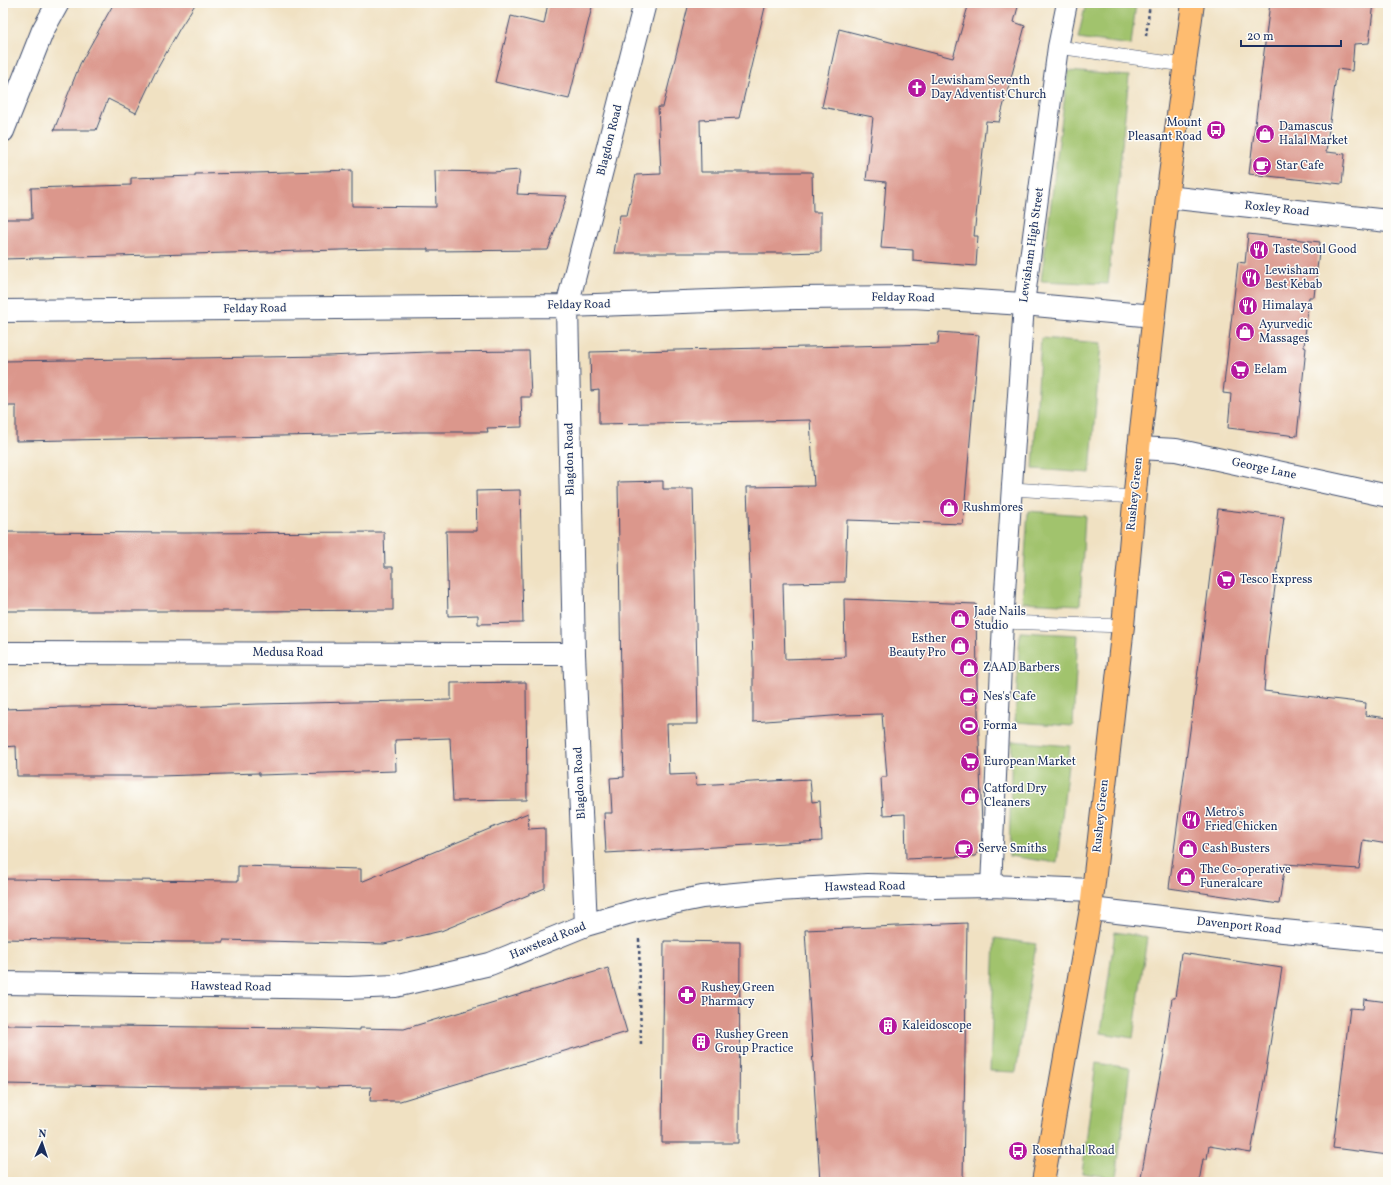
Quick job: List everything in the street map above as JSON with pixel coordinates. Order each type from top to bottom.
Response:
[{"type":"highway","points":[[1139,448],[1167,197],[1193,3]]},
{"type":"highway","name":"Rushey Green","points":[[1043,1182],[1092,899],[1123,626],[1139,448]]},
{"type":"street","points":[[3,131],[43,30],[58,3]]},
{"type":"street","name":"Blagdon Road","points":[[586,925],[574,654],[567,306],[645,3]]},
{"type":"street","name":"Lewisham High Street","points":[[1013,490],[1024,304],[1058,47],[1068,3]]},
{"type":"street","name":"Roxley Road","points":[[1167,197],[1388,221]]},
{"type":"street","name":"Felday Road","points":[[3,311],[567,306],[796,298],[913,297],[1024,304],[1154,316]]},
{"type":"street","name":"George Lane","points":[[1139,448],[1176,450],[1388,496]]},
{"type":"street","points":[[991,886],[1003,622],[1013,490]]},
{"type":"street","name":"Medusa Road","points":[[3,653],[574,654]]},
{"type":"street","name":"Hawstead Road","points":[[3,983],[349,988],[395,986],[490,964],[586,925],[638,910],[702,897],[778,890],[867,885],[933,887],[991,886],[1092,899]]},
{"type":"street","name":"Davenport Road","points":[[1092,899],[1274,930],[1388,941]]},
{"type":"lane","points":[[1058,47],[1184,65]]},
{"type":"lane","points":[[1013,490],[1134,497]]},
{"type":"lane","points":[[1003,622],[1123,626]]},
{"type":"path","points":[[1146,40],[1150,3]]},
{"type":"path","points":[[638,910],[641,1044]]},
{"type":"green space","points":[[1086,3],[1136,3],[1131,45],[1078,38]]},
{"type":"green space","points":[[1068,71],[1129,76],[1108,284],[1041,281]]},
{"type":"green space","points":[[1041,338],[1101,343],[1090,473],[1033,469]]},
{"type":"green space","points":[[1028,511],[1085,515],[1080,605],[1022,602]]},
{"type":"green space","points":[[1020,632],[1078,635],[1073,726],[1015,722]]},
{"type":"green space","points":[[1012,741],[1070,746],[1057,863],[1009,856]]},
{"type":"green space","points":[[1115,932],[1147,937],[1133,1038],[1101,1033]]},
{"type":"green space","points":[[995,938],[1036,944],[1016,1072],[990,1071]]},
{"type":"green space","points":[[1096,1063],[1130,1068],[1116,1178],[1082,1173]]},
{"type":"building","points":[[114,3],[196,3],[155,73],[136,113],[108,99],[96,130],[54,130],[80,64]]},
{"type":"building","points":[[548,3],[593,3],[569,99],[495,82],[511,16],[544,24]]},
{"type":"building","points":[[689,3],[766,3],[739,118],[700,120],[701,172],[812,172],[813,212],[821,212],[821,252],[614,253],[620,215],[627,215],[636,175],[661,174],[658,107],[663,107]]},
{"type":"building","points":[[969,3],[1019,3],[1014,22],[1025,26],[999,122],[986,121],[974,236],[978,236],[976,266],[913,261],[913,250],[881,248],[886,182],[866,180],[873,117],[822,107],[839,29],[953,58]]},
{"type":"building","points":[[1270,3],[1374,3],[1369,43],[1354,44],[1352,71],[1337,69],[1326,152],[1345,154],[1342,184],[1249,174]]},
{"type":"building","points":[[352,170],[352,206],[436,207],[435,171],[493,172],[520,170],[517,194],[567,196],[548,250],[428,251],[428,249],[378,249],[3,259],[3,219],[32,219],[31,188],[131,185],[131,178],[195,176],[195,174]]},
{"type":"building","points":[[1248,234],[1320,242],[1314,297],[1309,297],[1304,347],[1306,348],[1297,436],[1228,428],[1231,394],[1223,393],[1238,262],[1245,263]]},
{"type":"building","points":[[939,332],[979,335],[963,524],[847,520],[845,582],[783,583],[785,659],[845,657],[844,599],[976,604],[982,827],[981,847],[975,856],[906,859],[905,814],[883,815],[881,777],[887,777],[882,714],[845,715],[753,722],[753,660],[747,487],[814,486],[810,420],[599,424],[599,390],[591,391],[590,352],[938,344]]},
{"type":"building","points":[[529,351],[531,397],[521,397],[522,427],[487,428],[488,432],[405,432],[332,435],[16,441],[16,406],[3,406],[3,361]]},
{"type":"building","points":[[663,481],[663,489],[693,489],[695,573],[698,724],[667,724],[669,775],[695,774],[696,785],[810,779],[812,802],[820,801],[822,841],[606,853],[604,813],[612,813],[610,778],[624,777],[618,482]]},
{"type":"building","points":[[520,490],[523,623],[478,624],[478,615],[448,616],[446,531],[477,531],[476,491]]},
{"type":"building","points":[[1218,509],[1284,517],[1268,641],[1264,691],[1366,703],[1365,715],[1388,718],[1388,844],[1363,840],[1359,869],[1285,864],[1279,904],[1169,888]]},
{"type":"building","points":[[3,532],[384,532],[385,567],[393,567],[393,610],[3,611]]},
{"type":"building","points":[[526,682],[527,800],[453,801],[450,738],[395,740],[396,771],[259,775],[259,773],[159,776],[17,776],[16,746],[3,747],[3,709],[69,707],[183,707],[451,700],[451,683]]},
{"type":"building","points":[[528,813],[529,829],[545,828],[545,888],[441,931],[384,944],[223,940],[223,942],[177,942],[3,939],[3,879],[238,881],[238,866],[361,869],[361,882]]},
{"type":"building","name":"Kaleidoscope","points":[[967,923],[963,1182],[820,1182],[805,930]]},
{"type":"building","name":"Rushey Green Group Practice","points":[[664,941],[740,942],[739,1143],[662,1143]]},
{"type":"building","points":[[1181,953],[1282,968],[1266,1070],[1251,1153],[1209,1146],[1207,1159],[1203,1159],[1199,1182],[1140,1182],[1164,1054],[1172,998],[1175,998]]},
{"type":"building","points":[[608,968],[627,1032],[400,1101],[370,1101],[371,1087],[181,1087],[3,1084],[3,1025],[307,1028],[360,1030],[360,1028],[404,1029]]},
{"type":"building","points":[[1364,999],[1388,1002],[1388,1155],[1333,1148],[1350,1008],[1363,1009]]},
{"type":"place","name":"Lewisham Seventh Day Adventist Church","points":[[917,88]]},
{"type":"place","name":"Mount Pleasant Road","points":[[1216,130]]},
{"type":"place","name":"Damascus Halal Market","points":[[1265,134]]},
{"type":"place","name":"Star Cafe","points":[[1262,166]]},
{"type":"place","name":"Taste Soul Good","points":[[1259,250]]},
{"type":"place","name":"Lewisham Best Kebab","points":[[1251,278]]},
{"type":"place","name":"Himalaya","points":[[1248,306]]},
{"type":"place","name":"Ayurvedic Massages","points":[[1245,332]]},
{"type":"place","name":"Eelam","points":[[1240,370]]},
{"type":"place","name":"Rushmores","points":[[949,508]]},
{"type":"place","name":"Tesco Express","points":[[1226,580]]},
{"type":"place","name":"Jade Nails Studio","points":[[960,619]]},
{"type":"place","name":"Esther Beauty Pro","points":[[960,646]]},
{"type":"place","name":"ZAAD Barbers","points":[[969,668]]},
{"type":"place","name":"Nes's Cafe","points":[[969,697]]},
{"type":"place","name":"Forma","points":[[969,726]]},
{"type":"place","name":"European Market","points":[[970,762]]},
{"type":"place","name":"Catford Dry Cleaners","points":[[970,796]]},
{"type":"place","name":"Metro's Fried Chicken","points":[[1191,820]]},
{"type":"place","name":"Serve Smiths","points":[[964,849]]},
{"type":"place","name":"Cash Busters","points":[[1188,849]]},
{"type":"place","name":"The Co-operative Funeralcare","points":[[1186,877]]},
{"type":"place","name":"Rushey Green Pharmacy","points":[[687,995]]},
{"type":"place","name":"Kaleidoscope","points":[[888,1026]]},
{"type":"place","name":"Rushey Green Group Practice","points":[[701,1042]]},
{"type":"place","name":"Rosenthal Road","points":[[1018,1151]]}]
